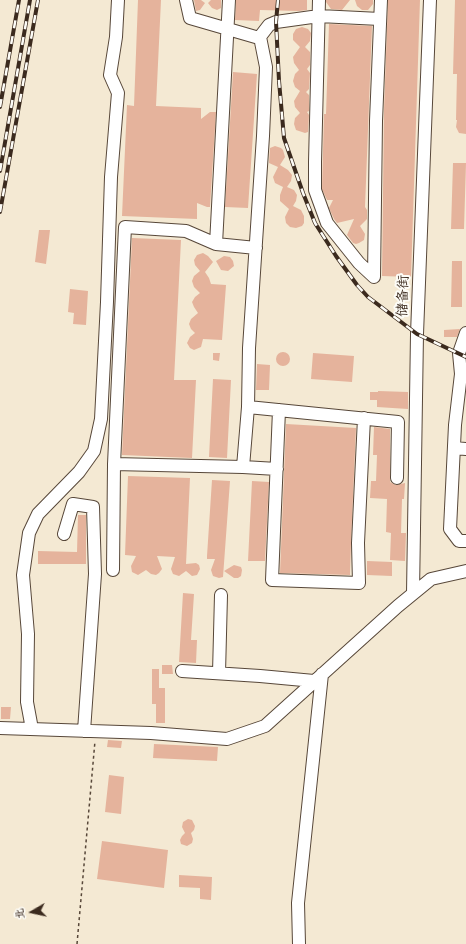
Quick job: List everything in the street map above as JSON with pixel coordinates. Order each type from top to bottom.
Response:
[{"type":"street","points":[[32,729],[27,702],[28,634],[23,575],[29,533],[38,514],[79,472],[94,451],[100,419],[107,302],[111,177],[118,93],[110,75],[116,37],[118,0]]},
{"type":"street","points":[[186,0],[190,18],[259,38],[260,37]]},
{"type":"street","points":[[216,244],[229,0]]},
{"type":"street","points":[[319,0],[315,190],[327,224],[359,263],[374,277],[376,121],[381,0]]},
{"type":"street","name":"储备街","points":[[413,593],[417,334],[430,0]]},
{"type":"street","points":[[243,467],[248,407],[249,348],[266,67],[260,37],[269,25],[276,22],[319,16],[380,18]]},
{"type":"street","points":[[113,570],[114,464],[125,227],[186,231],[216,244],[256,248]]},
{"type":"street","points":[[466,333],[459,353],[463,375],[455,425],[460,448],[450,529],[459,541],[466,541]]},
{"type":"street","points":[[248,407],[398,422],[397,478]]},
{"type":"street","points":[[279,410],[272,580],[359,582],[358,543],[364,418]]},
{"type":"street","points":[[114,464],[276,469]]},
{"type":"street","points":[[64,534],[73,504],[93,507],[94,574],[90,731]]},
{"type":"street","points":[[0,728],[151,733],[227,739],[265,726],[413,593],[431,579],[466,571]]},
{"type":"street","points":[[219,673],[221,595]]},
{"type":"street","points":[[182,671],[318,678]]},
{"type":"street","points":[[299,944],[298,903],[318,678]]},
{"type":"path","points":[[76,944],[90,731]]},
{"type":"building","points":[[138,0],[161,0],[156,106],[201,108],[201,119],[210,112],[216,112],[210,207],[197,203],[197,219],[122,216],[127,105],[134,106]]},
{"type":"building","points":[[194,0],[201,0],[205,3],[200,10],[196,11]]},
{"type":"building","points":[[211,0],[221,0],[221,8],[217,10],[212,8],[208,3]]},
{"type":"building","points":[[236,0],[307,0],[307,10],[260,10],[259,21],[235,20]]},
{"type":"building","points":[[326,0],[350,0],[342,10],[331,9]]},
{"type":"building","points":[[355,0],[373,0],[373,4],[368,10],[362,10],[357,6]]},
{"type":"building","points":[[388,0],[420,0],[411,277],[382,276],[384,110]]},
{"type":"building","points":[[455,0],[466,0],[466,134],[459,133],[456,127],[457,74],[453,74]]},
{"type":"building","points":[[329,24],[372,26],[365,207],[367,210],[367,219],[360,226],[365,234],[364,240],[356,244],[353,243],[347,235],[354,219],[337,223],[329,208],[333,200],[327,200],[322,189]]},
{"type":"building","points":[[302,27],[308,29],[311,33],[310,41],[305,47],[310,52],[310,65],[307,69],[310,73],[309,89],[306,92],[309,95],[309,111],[307,112],[309,115],[308,132],[305,133],[296,130],[294,124],[295,118],[300,113],[295,107],[294,101],[300,91],[295,87],[293,81],[295,74],[299,70],[294,63],[293,57],[300,47],[293,40],[293,34],[296,29]]},
{"type":"building","points":[[233,72],[257,74],[248,208],[225,207]]},
{"type":"building","points":[[275,146],[283,150],[285,157],[280,165],[288,170],[292,175],[291,181],[287,187],[294,190],[297,195],[293,206],[301,210],[304,216],[304,223],[302,226],[296,228],[290,227],[286,223],[285,217],[289,209],[280,201],[280,195],[283,187],[275,183],[273,177],[278,167],[269,163],[270,148]]},
{"type":"building","points":[[453,163],[466,163],[464,229],[451,229]]},
{"type":"building","points":[[39,230],[50,230],[46,264],[35,262]]},
{"type":"building","points":[[132,238],[181,240],[174,380],[196,380],[192,458],[122,455]]},
{"type":"building","points":[[203,253],[213,262],[205,272],[211,284],[226,285],[222,340],[203,339],[201,347],[194,350],[190,348],[187,343],[190,337],[195,333],[189,324],[191,319],[198,313],[192,302],[200,293],[194,287],[192,281],[194,276],[200,271],[195,265],[194,260],[197,255]]},
{"type":"building","points":[[224,256],[230,257],[233,261],[234,266],[228,271],[221,270],[216,261]]},
{"type":"building","points":[[452,261],[462,261],[462,307],[451,307]]},
{"type":"building","points":[[70,289],[88,291],[86,325],[73,324],[74,313],[68,312]]},
{"type":"building","points":[[460,329],[457,337],[444,337],[444,330]]},
{"type":"building","points":[[283,352],[288,354],[290,359],[288,364],[283,366],[278,364],[276,359],[278,354]]},
{"type":"building","points":[[213,353],[220,353],[219,361],[213,360]]},
{"type":"building","points":[[313,353],[354,356],[352,382],[311,379]]},
{"type":"building","points":[[257,364],[270,365],[269,390],[256,390]]},
{"type":"building","points":[[213,379],[231,380],[227,458],[209,457]]},
{"type":"building","points":[[370,392],[408,392],[408,409],[377,407],[377,400],[370,400]]},
{"type":"building","points":[[286,424],[356,428],[350,575],[280,573]]},
{"type":"building","points":[[374,427],[390,429],[390,482],[396,485],[405,483],[404,499],[402,499],[401,533],[406,533],[405,561],[390,560],[391,533],[386,532],[387,499],[370,498],[371,481],[376,481],[377,455],[373,455]]},
{"type":"building","points":[[128,476],[190,478],[186,564],[196,563],[199,565],[200,569],[197,575],[192,576],[186,571],[179,576],[173,574],[171,569],[175,557],[157,556],[162,569],[156,575],[151,574],[146,570],[138,575],[132,572],[131,566],[136,556],[125,555]]},
{"type":"building","points":[[212,480],[230,481],[223,577],[219,578],[213,576],[211,570],[215,559],[207,559]]},
{"type":"building","points":[[252,481],[269,482],[265,561],[248,561]]},
{"type":"building","points":[[78,515],[86,515],[86,564],[38,564],[38,551],[77,552]]},
{"type":"building","points":[[367,561],[392,562],[392,576],[367,575]]},
{"type":"building","points":[[234,565],[241,567],[242,570],[241,576],[238,578],[234,578],[224,571]]},
{"type":"building","points":[[183,593],[194,594],[191,640],[197,640],[196,663],[179,662]]},
{"type":"building","points":[[162,665],[172,665],[173,674],[162,674]]},
{"type":"building","points":[[152,669],[159,669],[159,688],[165,688],[165,723],[156,723],[156,704],[152,704]]},
{"type":"building","points":[[1,707],[11,707],[10,719],[1,719]]},
{"type":"building","points":[[108,740],[122,741],[121,748],[107,747]]},
{"type":"building","points":[[154,744],[218,747],[217,761],[153,758]]},
{"type":"building","points":[[109,775],[124,777],[121,814],[105,812]]},
{"type":"building","points":[[188,819],[192,820],[195,826],[191,833],[193,839],[192,843],[187,846],[181,844],[180,840],[185,833],[182,827],[183,822]]},
{"type":"building","points":[[102,841],[168,850],[164,888],[97,879]]},
{"type":"building","points":[[179,875],[212,877],[211,900],[200,899],[200,888],[179,887]]},
{"type":"railway","points":[[0,107],[19,0]]},
{"type":"railway","points":[[0,171],[30,0]]},
{"type":"railway","points":[[0,212],[38,0]]},
{"type":"railway","points":[[278,0],[276,22],[284,138],[315,223],[336,256],[357,285],[368,297],[417,334],[466,357]]}]
